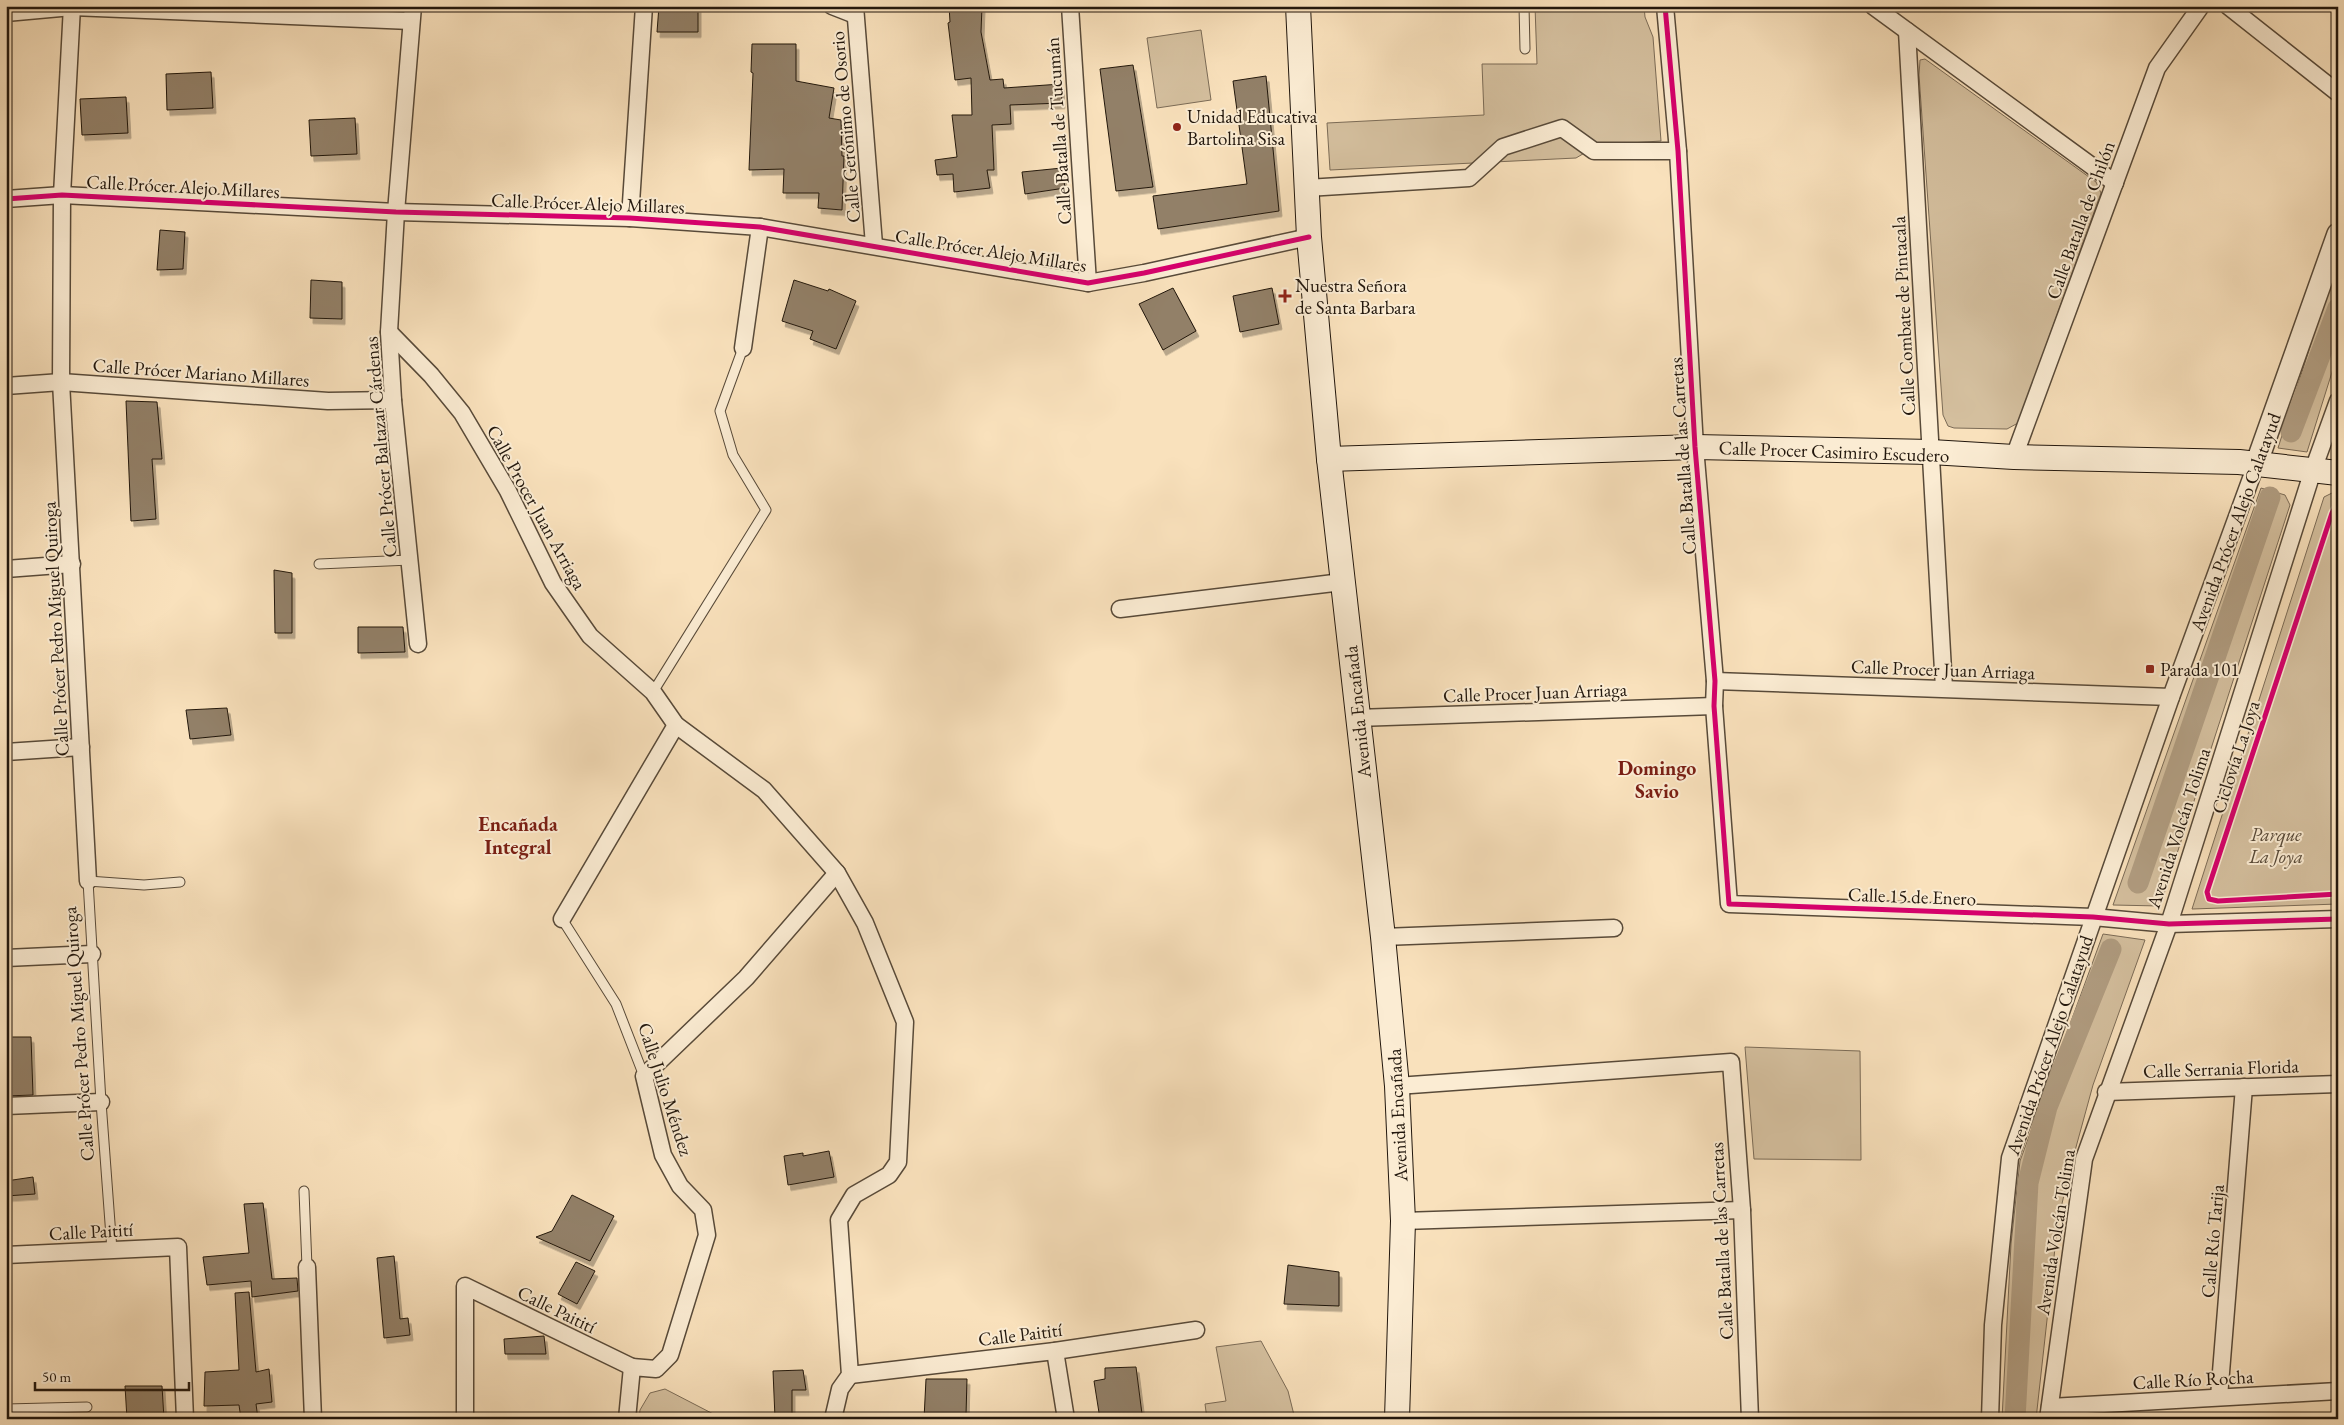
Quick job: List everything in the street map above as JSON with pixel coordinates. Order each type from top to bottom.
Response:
[{"type":"main road","name":"Avenida Encañada","points":[[1298,6],[1309,237],[1329,459],[1383,937],[1396,1086],[1403,1221],[1397,1419]]},
{"type":"main road","name":"Calle Procer Casimiro Escudero","points":[[1329,459],[1695,447],[2257,462],[2338,473]]},
{"type":"street","points":[[630,218],[644,6]]},
{"type":"street","points":[[832,6],[855,11]]},
{"type":"street","name":"Calle Batalla de Tucumán","points":[[1070,6],[1088,283]]},
{"type":"street","name":"Calle Batalla de las Carretas","points":[[1665,6],[1678,151],[1695,447],[1714,681],[1714,706],[1729,904]]},
{"type":"street","points":[[1873,6],[2115,183]]},
{"type":"street","name":"Calle Batalla de Chilón","points":[[2014,457],[2157,68],[2201,6]]},
{"type":"street","points":[[2228,6],[2338,93]]},
{"type":"street","points":[[6,13],[72,7],[412,13]]},
{"type":"street","name":"Calle Prócer Pedro Miguel Quiroga","points":[[72,7],[62,195],[61,382],[88,881]]},
{"type":"street","name":"Calle Gerónimo de Osorio","points":[[855,11],[874,245]]},
{"type":"street","name":"Calle Prócer Baltazar Cárdenas","points":[[412,13],[396,212],[389,332],[393,400],[418,644]]},
{"type":"street","name":"Calle Combate de Pintacala","points":[[1906,31],[1944,688]]},
{"type":"street","points":[[1307,188],[1469,178],[1503,147],[1562,128],[1594,151],[1678,151]]},
{"type":"street","name":"Calle Prócer Alejo Millares","points":[[6,199],[62,195],[396,212],[630,218],[760,227],[1088,283],[1144,273],[1309,237]]},
{"type":"street","points":[[743,348],[760,227]]},
{"type":"street","name":"Avenida Prócer Alejo Calatayud","points":[[1990,1419],[1993,1325],[2010,1158],[2171,697],[2338,234]]},
{"type":"street","name":"Calle Procer Juan Arriaga","points":[[389,332],[431,375],[462,413],[508,491],[553,583],[590,636],[652,692],[676,724],[764,790],[837,872],[865,923],[904,1022],[898,1162],[889,1175],[854,1195],[839,1220],[850,1375]]},
{"type":"street","name":"Calle Prócer Mariano Millares","points":[[6,386],[61,382],[328,401],[393,400]]},
{"type":"street","name":"Avenida Volcán Tolima","points":[[2049,1413],[2084,1159],[2106,1092],[2168,924],[2313,470],[2338,401]]},
{"type":"street","points":[[6,569],[72,564]]},
{"type":"street","points":[[1120,610],[1342,582]]},
{"type":"street","name":"Calle Procer Juan Arriaga","points":[[1714,681],[2171,697]]},
{"type":"street","name":"Calle Procer Juan Arriaga","points":[[1357,718],[1714,706]]},
{"type":"street","points":[[562,919],[676,724]]},
{"type":"street","points":[[6,752],[81,747]]},
{"type":"street","points":[[644,1076],[746,978],[837,872]]},
{"type":"street","name":"Calle 15 de Enero","points":[[1729,904],[2093,917],[2168,924],[2338,919]]},
{"type":"street","points":[[1383,937],[1614,928]]},
{"type":"street","points":[[6,958],[92,954]]},
{"type":"street","name":"Calle Batalla de las Carretas","points":[[1396,1086],[1731,1062],[1742,1210],[1750,1419]]},
{"type":"street","name":"Calle Julio Méndez","points":[[632,1367],[656,1369],[670,1355],[707,1235],[703,1210],[680,1186],[663,1155],[644,1076]]},
{"type":"street","name":"Calle Serrania Florida","points":[[2106,1092],[2338,1084]]},
{"type":"street","name":"Calle Río Tarija","points":[[2219,1397],[2244,1087]]},
{"type":"street","points":[[6,1106],[101,1102]]},
{"type":"street","points":[[1403,1221],[1742,1210]]},
{"type":"street","name":"Calle Paitití","points":[[6,1255],[178,1247],[185,1419]]},
{"type":"street","points":[[307,1267],[313,1419]]},
{"type":"street","name":"Calle Paitití","points":[[464,1419],[465,1286],[632,1367]]},
{"type":"street","name":"Calle Paitití","points":[[850,1375],[1054,1351],[1196,1330]]},
{"type":"street","points":[[1054,1351],[1066,1419]]},
{"type":"street","points":[[627,1419],[632,1367]]},
{"type":"street","points":[[833,1419],[840,1389],[850,1375]]},
{"type":"street","name":"Calle Río Rocha","points":[[2049,1413],[2219,1397],[2338,1391]]},
{"type":"lane","points":[[1524,6],[1524,49]]},
{"type":"lane","points":[[652,692],[766,510],[733,455],[720,411],[743,348]]},
{"type":"lane","points":[[319,564],[410,560]]},
{"type":"lane","points":[[88,881],[144,885],[180,882]]},
{"type":"lane","name":"Calle Prócer Pedro Miguel Quiroga","points":[[88,881],[112,1250]]},
{"type":"lane","name":"Calle Julio Méndez","points":[[562,919],[616,1004],[644,1076]]},
{"type":"lane","points":[[304,1191],[307,1267]]},
{"type":"lane","points":[[6,1409],[88,1407]]},
{"type":"green space","points":[[1535,6],[1644,6],[1645,17],[1653,37],[1661,141],[1598,145],[1576,158],[1330,170],[1327,123],[1484,115],[1482,64],[1537,64]]},
{"type":"green space","points":[[1201,30],[1211,100],[1157,108],[1147,38]]},
{"type":"green space","points":[[1925,59],[2096,182],[2101,193],[2018,423],[2007,429],[1954,428],[1948,426],[1943,415],[1919,75],[1920,60]]},
{"type":"green space","points":[[2338,258],[2338,353],[2307,452],[2278,448]]},
{"type":"green space","points":[[2261,488],[2285,495],[2290,505],[2160,906],[2113,905]]},
{"type":"green space","name":"Parque La Joya","points":[[2338,490],[2338,904],[2192,909],[2324,497]]},
{"type":"green space","points":[[2103,934],[2145,940],[2093,1085],[2058,1221],[2036,1419],[2002,1419],[2011,1244],[2020,1161]]},
{"type":"green space","points":[[1745,1047],[1860,1051],[1861,1160],[1754,1159]]},
{"type":"green space","points":[[1261,1341],[1288,1391],[1295,1419],[1207,1419],[1205,1404],[1226,1401],[1216,1347]]},
{"type":"green space","points":[[665,1389],[723,1419],[639,1419],[640,1410],[650,1393]]},
{"type":"building","points":[[659,6],[698,6],[698,32],[657,32]]},
{"type":"building","points":[[949,6],[982,6],[981,32],[990,80],[1003,79],[1004,88],[1061,84],[1062,103],[1010,105],[1011,124],[992,125],[994,170],[987,170],[990,188],[954,192],[953,174],[937,175],[935,160],[957,157],[952,115],[972,115],[971,78],[955,80],[948,23],[950,22]]},
{"type":"building","points":[[752,44],[796,44],[796,81],[834,88],[829,118],[841,120],[842,156],[844,156],[842,210],[818,208],[819,193],[783,193],[784,169],[749,170],[753,73],[751,72]]},
{"type":"building","points":[[1133,65],[1153,187],[1116,191],[1100,69]]},
{"type":"building","points":[[211,72],[213,108],[167,110],[166,74]]},
{"type":"building","points":[[1266,76],[1279,211],[1158,229],[1153,196],[1247,184],[1233,81]]},
{"type":"building","points":[[126,97],[128,133],[82,135],[80,99]]},
{"type":"building","points":[[355,118],[357,154],[311,156],[309,120]]},
{"type":"building","points":[[1062,168],[1065,188],[1025,194],[1022,172]]},
{"type":"building","points":[[160,230],[185,232],[183,269],[157,270]]},
{"type":"building","points":[[311,280],[342,282],[342,319],[310,318]]},
{"type":"building","points":[[794,280],[828,291],[829,289],[856,301],[836,349],[810,339],[813,331],[782,321]]},
{"type":"building","points":[[1173,288],[1196,331],[1163,350],[1139,304]]},
{"type":"building","points":[[1272,288],[1279,324],[1240,332],[1233,296]]},
{"type":"building","points":[[126,401],[157,402],[162,459],[152,459],[156,519],[131,521]]},
{"type":"building","points":[[274,570],[292,573],[292,633],[275,633]]},
{"type":"building","points":[[358,627],[403,627],[405,652],[358,653]]},
{"type":"building","points":[[227,708],[231,735],[190,739],[186,710]]},
{"type":"building","points":[[6,1037],[31,1037],[33,1095],[6,1096]]},
{"type":"building","points":[[829,1151],[834,1177],[788,1185],[784,1156],[803,1153],[803,1156]]},
{"type":"building","points":[[33,1177],[35,1194],[6,1196],[6,1181]]},
{"type":"building","points":[[572,1195],[614,1216],[590,1261],[536,1237],[552,1231]]},
{"type":"building","points":[[263,1203],[272,1279],[297,1278],[298,1291],[252,1297],[251,1281],[207,1285],[203,1257],[249,1253],[244,1204]]},
{"type":"building","points":[[394,1256],[400,1319],[408,1318],[410,1335],[384,1338],[377,1258]]},
{"type":"building","points":[[576,1262],[595,1271],[577,1304],[558,1294]]},
{"type":"building","points":[[1288,1265],[1339,1272],[1339,1306],[1284,1304]]},
{"type":"building","points":[[249,1292],[256,1372],[269,1369],[272,1402],[256,1404],[258,1419],[241,1419],[239,1405],[204,1406],[205,1372],[239,1370],[235,1293]]},
{"type":"building","points":[[544,1336],[546,1354],[505,1354],[504,1339]]},
{"type":"building","points":[[1136,1367],[1142,1414],[1100,1419],[1094,1381],[1105,1379],[1105,1368]]},
{"type":"building","points":[[803,1370],[806,1390],[792,1390],[792,1414],[775,1418],[773,1371]]},
{"type":"building","points":[[926,1379],[967,1379],[966,1415],[957,1415],[956,1419],[924,1419]]},
{"type":"building","points":[[125,1386],[162,1386],[164,1419],[127,1419]]},
{"type":"waterway","points":[[2291,432],[2338,308]]},
{"type":"waterway","points":[[2138,883],[2270,497]]},
{"type":"waterway","points":[[2015,1419],[2028,1183],[2047,1107],[2111,949]]},
{"type":"cycle path","points":[[1665,6],[1678,151],[1695,447],[1715,681],[1714,706],[1729,904],[2093,917],[2169,924],[2338,919]]},
{"type":"cycle path","points":[[6,199],[62,195],[396,212],[630,218],[760,227],[1088,283],[1144,273],[1309,237]]},
{"type":"cycle path","name":"Ciclovía La Joya","points":[[2338,503],[2332,513],[2207,892],[2209,899],[2218,901],[2338,894]]},
{"type":"place","name":"Unidad Educativa Bartolina Sisa","points":[[1177,127]]},
{"type":"place","name":"Nuestra Señora de Santa Barbara","points":[[1285,296]]},
{"type":"place","name":"Parada 101","points":[[2150,669]]},
{"type":"district","name":"Domingo Savio","points":[[1657,780]]},
{"type":"district","name":"Encañada Integral","points":[[518,836]]}]
